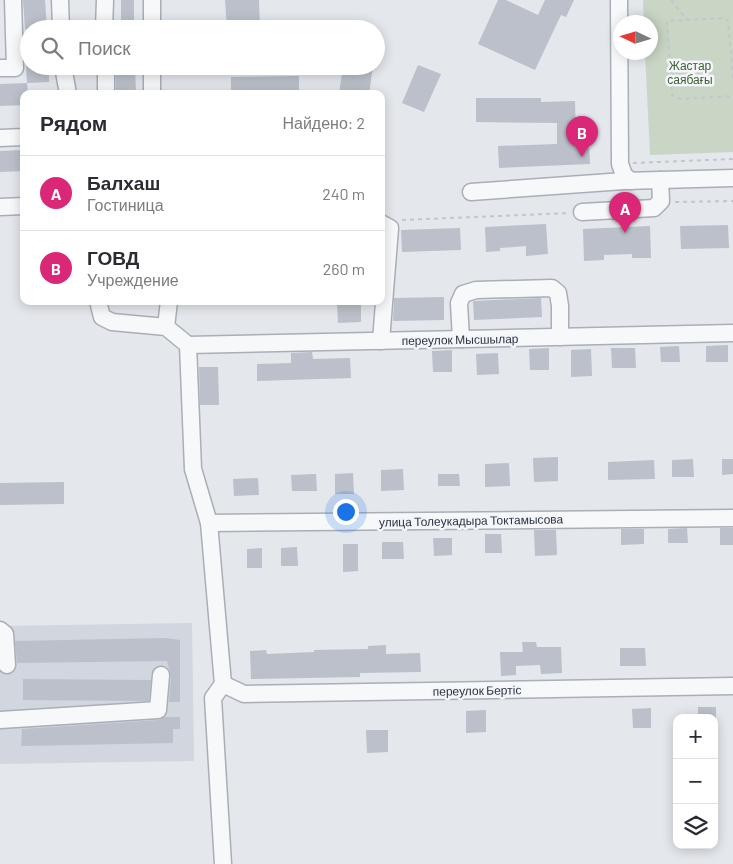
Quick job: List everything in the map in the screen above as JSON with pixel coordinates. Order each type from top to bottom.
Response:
[{"type":"street","points":[[0,68],[16,68],[13,0]]},
{"type":"street","points":[[60,0],[61,20]]},
{"type":"street","points":[[104,20],[105,0]]},
{"type":"street","points":[[152,0],[152,20]]},
{"type":"street","points":[[619,0],[620,164],[628,181],[625,209]]},
{"type":"street","points":[[65,75],[67,90]]},
{"type":"street","points":[[106,75],[106,90]]},
{"type":"street","points":[[152,75],[152,90]]},
{"type":"street","points":[[0,138],[20,137]]},
{"type":"street","points":[[471,192],[628,181],[733,178]]},
{"type":"street","points":[[582,212],[658,206],[661,202],[660,180]]},
{"type":"street","points":[[0,207],[20,206]]},
{"type":"street","points":[[385,225],[390,228],[385,290]]},
{"type":"street","points":[[461,339],[459,303],[463,294],[476,290],[552,288],[558,293],[560,337]]},
{"type":"street","points":[[99,305],[102,317],[112,322],[166,327],[188,344],[193,469],[208,523],[223,684],[213,698],[223,864]]},
{"type":"street","points":[[166,327],[169,305]]},
{"type":"street","points":[[381,340],[384,305]]},
{"type":"street","name":"переулок Мысшылар","points":[[188,344],[733,333]]},
{"type":"street","name":"улица Толеукадыра Токтамысова","points":[[208,523],[733,518]]},
{"type":"street","points":[[0,630],[6,634],[7,665]]},
{"type":"street","points":[[0,720],[158,710],[162,675]]},
{"type":"street","name":"переулок Бертіс","points":[[223,684],[244,694],[733,686]]},
{"type":"path","points":[[671,0],[687,20]]},
{"type":"path","points":[[733,78],[732,50],[728,21],[725,18],[667,21],[672,95],[681,99],[733,96]]},
{"type":"path","points":[[620,164],[733,159]]},
{"type":"path","points":[[670,202],[733,201]]},
{"type":"path","points":[[401,220],[582,212]]},
{"type":"shaded area","points":[[192,623],[194,761],[0,764],[0,626]]},
{"type":"green space","name":"Жастар саябағы","points":[[643,0],[733,0],[733,152],[650,155],[645,60],[658,60],[658,15],[644,15]]},
{"type":"building","points":[[23,0],[45,0],[46,20],[24,20]]},
{"type":"building","points":[[121,0],[134,0],[134,20],[121,20]]},
{"type":"building","points":[[225,0],[259,0],[260,20],[226,20]]},
{"type":"building","points":[[498,0],[506,0],[538,15],[545,0],[574,0],[566,17],[561,15],[535,70],[478,44]]},
{"type":"building","points":[[418,65],[441,74],[424,112],[402,103]]},
{"type":"building","points":[[27,75],[49,75],[49,82],[27,83]]},
{"type":"building","points":[[116,75],[135,75],[136,90],[116,90]]},
{"type":"building","points":[[342,75],[372,75],[370,90],[340,90]]},
{"type":"building","points":[[299,76],[299,90],[231,90],[231,77]]},
{"type":"building","points":[[27,83],[28,90],[20,90],[20,105],[0,106],[0,84]]},
{"type":"building","points":[[476,98],[541,98],[541,102],[575,101],[576,143],[589,143],[590,164],[499,168],[498,146],[557,144],[557,123],[476,122]]},
{"type":"building","points":[[20,150],[20,171],[0,172],[0,151]]},
{"type":"building","points":[[546,224],[548,254],[526,256],[526,246],[500,248],[500,251],[486,252],[485,227]]},
{"type":"building","points":[[728,225],[729,248],[681,249],[680,226]]},
{"type":"building","points":[[650,226],[651,258],[632,258],[632,254],[604,255],[604,260],[584,261],[583,229]]},
{"type":"building","points":[[460,228],[461,250],[402,252],[401,230]]},
{"type":"building","points":[[444,297],[444,320],[393,321],[394,298]]},
{"type":"building","points":[[541,298],[542,317],[474,320],[473,301]]},
{"type":"building","points":[[337,305],[361,305],[361,322],[338,323]]},
{"type":"building","points":[[728,345],[728,362],[706,362],[706,346]]},
{"type":"building","points":[[679,346],[680,362],[661,362],[660,347]]},
{"type":"building","points":[[549,348],[549,370],[530,370],[529,349]]},
{"type":"building","points":[[611,348],[635,348],[636,368],[612,368]]},
{"type":"building","points":[[591,349],[592,376],[571,377],[571,350]]},
{"type":"building","points":[[452,350],[452,372],[433,372],[432,351]]},
{"type":"building","points":[[312,352],[313,359],[350,358],[351,378],[257,381],[257,364],[291,363],[291,353]]},
{"type":"building","points":[[498,353],[499,374],[477,375],[476,354]]},
{"type":"building","points":[[199,367],[218,367],[219,405],[200,405]]},
{"type":"building","points":[[558,457],[558,481],[534,482],[533,458]]},
{"type":"building","points":[[693,459],[694,477],[672,477],[672,460]]},
{"type":"building","points":[[722,459],[733,459],[733,474],[722,475]]},
{"type":"building","points":[[654,460],[655,479],[608,480],[608,462]]},
{"type":"building","points":[[509,463],[510,486],[485,487],[485,464]]},
{"type":"building","points":[[403,469],[404,490],[381,491],[381,470]]},
{"type":"building","points":[[353,473],[354,494],[335,494],[335,474]]},
{"type":"building","points":[[316,474],[317,491],[292,491],[291,475]]},
{"type":"building","points":[[438,474],[459,474],[460,486],[438,486]]},
{"type":"building","points":[[258,478],[259,495],[234,496],[233,479]]},
{"type":"building","points":[[64,482],[64,504],[0,505],[0,483]]},
{"type":"building","points":[[687,528],[688,543],[668,543],[668,529]]},
{"type":"building","points":[[720,528],[733,528],[733,545],[720,545]]},
{"type":"building","points":[[621,529],[644,529],[644,544],[621,545]]},
{"type":"building","points":[[534,530],[556,530],[557,555],[535,556]]},
{"type":"building","points":[[485,534],[501,534],[502,553],[485,553]]},
{"type":"building","points":[[433,538],[452,538],[452,555],[434,556]]},
{"type":"building","points":[[382,542],[403,542],[404,559],[382,559]]},
{"type":"building","points":[[343,544],[358,544],[358,571],[343,572]]},
{"type":"building","points":[[297,547],[298,566],[281,566],[281,548]]},
{"type":"building","points":[[262,548],[262,568],[247,568],[247,549]]},
{"type":"building","points":[[167,638],[180,640],[180,702],[169,702],[171,676],[167,661],[17,663],[15,641]]},
{"type":"building","points":[[522,642],[536,642],[537,647],[561,647],[562,673],[541,674],[540,665],[516,666],[516,675],[501,676],[500,652],[523,652]]},
{"type":"building","points":[[386,645],[386,654],[420,653],[421,672],[360,673],[360,677],[251,679],[250,651],[266,650],[267,654],[314,652],[314,650],[368,649],[368,646]]},
{"type":"building","points":[[620,648],[645,648],[646,666],[620,666]]},
{"type":"building","points":[[23,679],[151,680],[149,701],[23,700]]},
{"type":"building","points":[[698,707],[716,707],[716,714],[698,714]]},
{"type":"building","points":[[651,708],[651,728],[633,728],[632,709]]},
{"type":"building","points":[[486,710],[486,732],[466,733],[466,711]]},
{"type":"building","points":[[165,717],[180,717],[180,729],[173,729],[173,743],[21,746],[22,729],[159,720]]},
{"type":"building","points":[[366,730],[388,730],[388,752],[367,753]]},
{"type":"place","name":"ГОВД","points":[[582,157]]},
{"type":"place","name":"Балхаш","points":[[625,233]]}]
